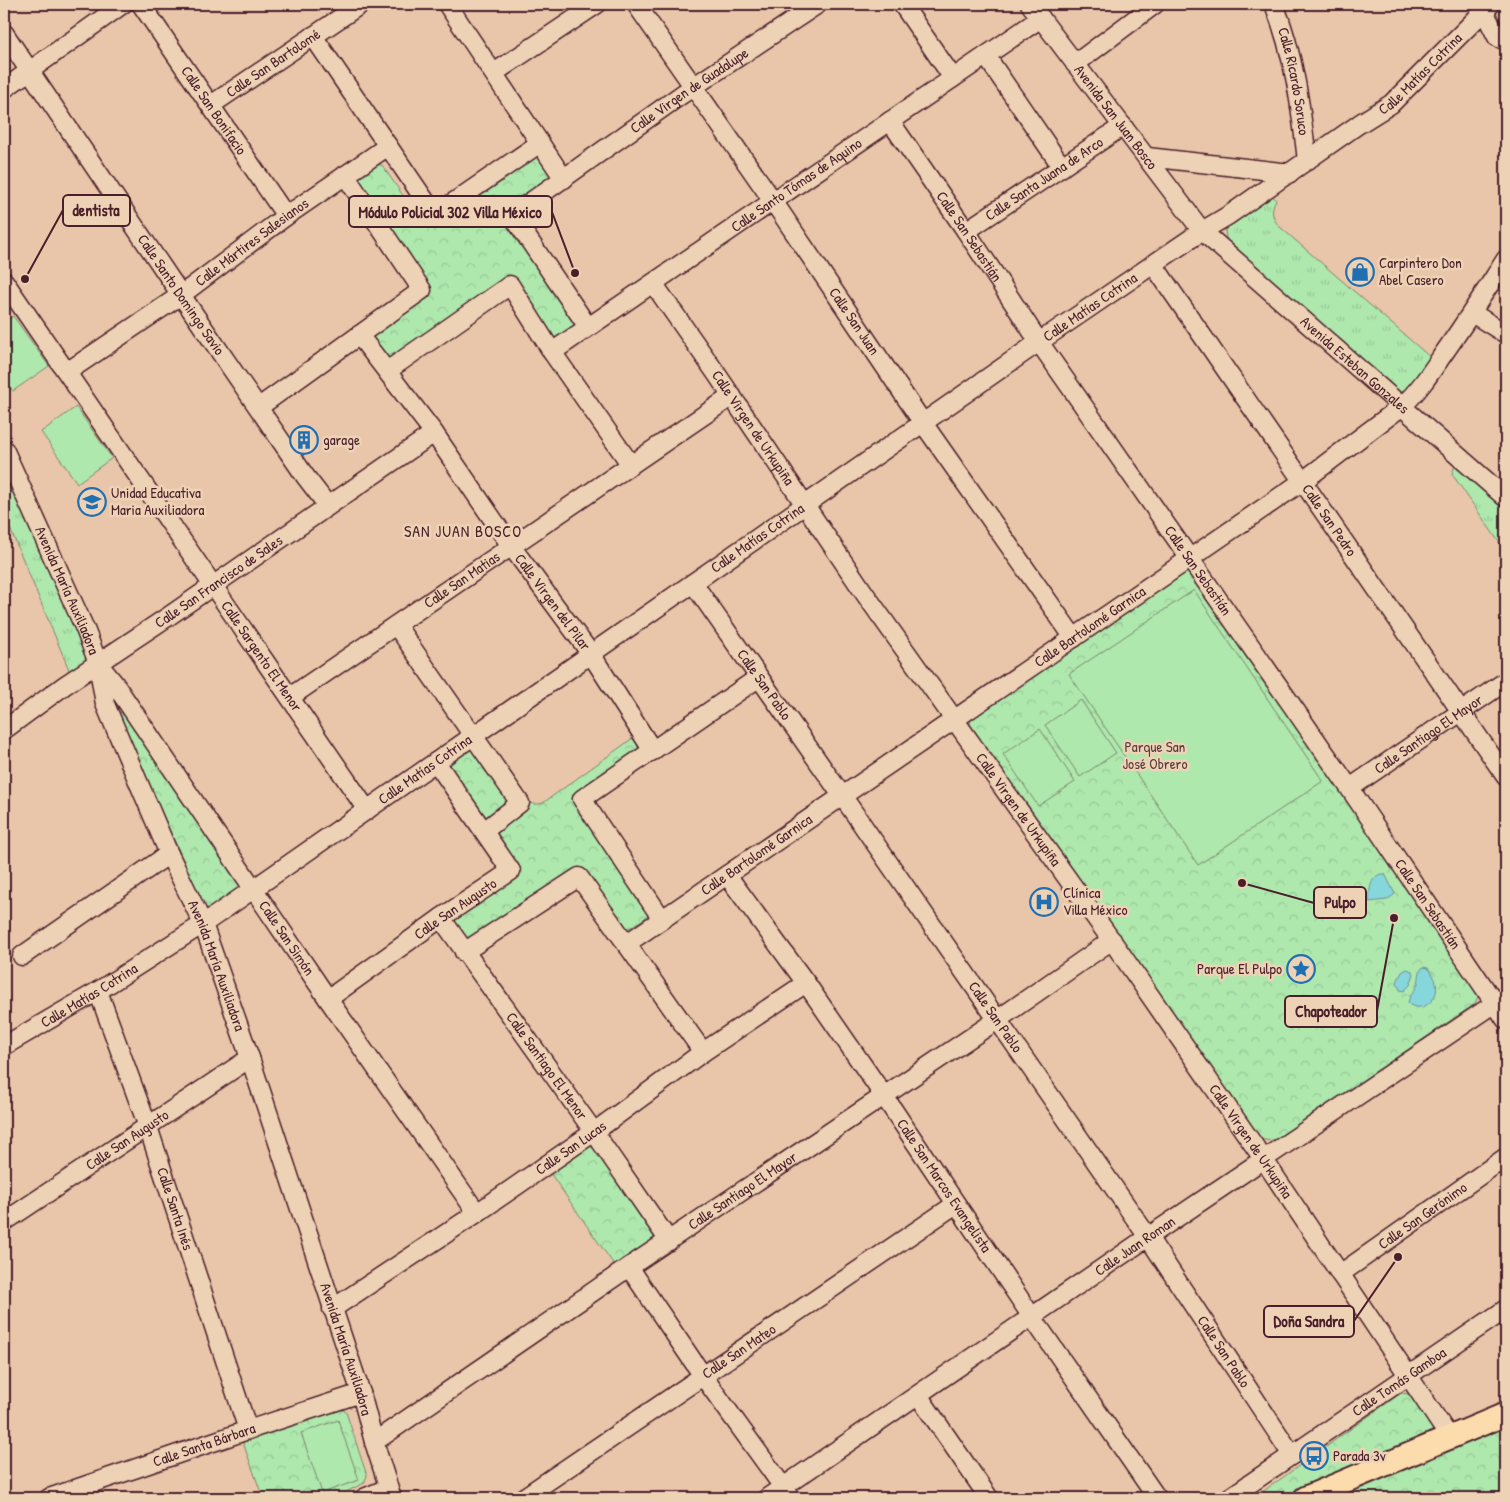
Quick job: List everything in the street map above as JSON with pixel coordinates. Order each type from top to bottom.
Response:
[{"type":"main road","points":[[1304,1498],[1506,1414]]},
{"type":"street","points":[[4,89],[123,4]]},
{"type":"street","name":"Calle San Bonifacio","points":[[140,4],[286,216]]},
{"type":"street","name":"Calle San Bartolomé","points":[[211,105],[361,4]]},
{"type":"street","points":[[447,4],[564,178]]},
{"type":"street","points":[[494,73],[597,4]]},
{"type":"street","name":"Calle San Juan","points":[[636,4],[1074,638]]},
{"type":"street","name":"Calle Virgen de Guadalupe","points":[[588,327],[512,216],[694,87],[818,4]]},
{"type":"street","points":[[902,4],[953,78]]},
{"type":"street","name":"Avenida San Juan Bosco","points":[[1030,4],[1202,231]]},
{"type":"street","points":[[1076,64],[1155,4]]},
{"type":"street","name":"Calle Ricardo Soruco","points":[[1274,4],[1284,29],[1292,60],[1307,161]]},
{"type":"street","points":[[1486,6],[1498,37],[1506,41]]},
{"type":"street","name":"Calle Matías Cotrina","points":[[4,1046],[98,991],[203,924],[923,422],[1391,104],[1486,6]]},
{"type":"street","name":"Calle Santo Tómas de Aquino","points":[[552,352],[1041,18]]},
{"type":"street","name":"Calle Santo Domingo Savio","points":[[4,33],[181,295],[328,506]]},
{"type":"street","points":[[313,36],[435,215],[540,143]]},
{"type":"street","points":[[986,56],[1062,166]]},
{"type":"street","name":"Calle San Sebastián","points":[[890,121],[966,231],[1039,342],[1190,559],[1350,788],[1501,999],[1506,1020]]},
{"type":"street","name":"Calle Santa Juana de Arco","points":[[966,231],[1123,126]]},
{"type":"street","name":"Calle Mártires Salesianos","points":[[67,372],[181,295],[286,216],[388,146]]},
{"type":"street","points":[[1147,157],[1290,173]]},
{"type":"street","points":[[259,407],[422,290],[346,175]]},
{"type":"street","name":"Avenida Esteban Gonzales","points":[[1202,231],[1506,498]]},
{"type":"street","name":"Calle Bartolomé Garnica","points":[[626,944],[1190,559],[1303,480],[1401,407],[1418,390],[1472,313],[1506,259]]},
{"type":"street","name":"Calle San Pedro","points":[[1153,264],[1506,777]]},
{"type":"street","name":"Calle Sargento El Menor","points":[[4,281],[367,810]]},
{"type":"street","name":"Calle Virgen de Urkupiña","points":[[653,283],[732,396],[865,594],[1112,940],[1264,1160],[1450,1438]]},
{"type":"street","points":[[387,371],[510,285],[552,352],[631,464]]},
{"type":"street","points":[[1472,313],[1506,334]]},
{"type":"street","name":"Calle Virgen del Pilar","points":[[359,335],[434,433],[511,546],[591,654],[653,751]]},
{"type":"street","name":"Calle San Matias","points":[[290,697],[732,396]]},
{"type":"street","name":"Calle San Francisco de Sales","points":[[5,724],[213,586],[434,433]]},
{"type":"street","name":"Avenida María Auxiliadora","points":[[4,449],[85,629],[98,663],[105,704],[169,854],[203,924],[250,1058],[361,1393],[390,1493]]},
{"type":"street","name":"Calle San Pablo","points":[[693,583],[758,678],[843,796],[1148,1238],[1292,1455]]},
{"type":"street","points":[[396,625],[520,803],[484,831],[436,762]]},
{"type":"street","name":"Calle San Simón","points":[[98,663],[114,683],[328,999],[477,1213]]},
{"type":"street","points":[[662,919],[582,800],[758,678]]},
{"type":"street","name":"Calle Santiago El Mayor","points":[[1350,788],[1506,681]]},
{"type":"street","name":"Calle San Augusto","points":[[328,999],[441,918],[511,871],[484,831]]},
{"type":"street","points":[[22,956],[169,854]]},
{"type":"street","name":"Calle San Marcos Evangelista","points":[[727,875],[806,983],[884,1096],[1032,1317],[1157,1498]]},
{"type":"street","points":[[464,952],[579,878],[703,1052]]},
{"type":"street","name":"Calle Santiago El Menor","points":[[441,918],[594,1132],[669,1241]]},
{"type":"street","name":"Calle Santiago El Mayor","points":[[374,1442],[1112,940]]},
{"type":"street","name":"Calle San Lucas","points":[[332,1309],[477,1213],[594,1132],[703,1052],[806,983]]},
{"type":"street","name":"Calle Santa Inés","points":[[98,991],[148,1127],[248,1430]]},
{"type":"street","name":"Calle Juan Roman","points":[[767,1498],[787,1493],[918,1395],[1501,999]]},
{"type":"street","name":"Calle San Augusto","points":[[4,1222],[250,1058]]},
{"type":"street","name":"Calle San Gerónimo","points":[[1340,1274],[1506,1158]]},
{"type":"street","name":"Calle San Mateo","points":[[524,1498],[956,1204]]},
{"type":"street","points":[[629,1268],[703,1376],[787,1493]]},
{"type":"street","name":"Calle Tomás Gamboa","points":[[1229,1498],[1506,1308]]},
{"type":"street","name":"Calle Santa Bárbara","points":[[49,1498],[361,1393]]},
{"type":"street","points":[[918,1395],[990,1498]]},
{"type":"street","points":[[364,1498],[390,1493]]},
{"type":"green space","points":[[536,156],[539,157],[551,176],[551,181],[504,211],[501,215],[576,323],[555,339],[552,337],[514,281],[491,288],[386,360],[366,340],[428,294],[357,178],[377,165],[382,165],[424,226],[427,227]]},
{"type":"green space","points":[[1272,194],[1276,200],[1273,214],[1275,221],[1280,227],[1431,358],[1405,394],[1399,395],[1227,242],[1225,231],[1230,222]]},
{"type":"green space","points":[[13,316],[49,366],[13,391],[4,379],[4,322]]},
{"type":"green space","points":[[76,407],[112,458],[77,483],[41,432]]},
{"type":"green space","points":[[1455,465],[1506,510],[1506,552],[1452,474]]},
{"type":"green space","points":[[4,467],[92,659],[70,672],[4,514]]},
{"type":"green space","name":"Parque San José Obrero","points":[[1187,570],[1193,574],[1478,991],[1475,1004],[1272,1140],[1263,1140],[1253,1132],[970,724],[972,717]]},
{"type":"green space","name":"Parque San José Obrero","points":[[1194,590],[1323,781],[1198,865],[1069,674]]},
{"type":"green space","points":[[1081,700],[1116,753],[1080,777],[1045,725]]},
{"type":"green space","points":[[121,712],[241,881],[242,890],[210,910],[204,906],[118,716]]},
{"type":"green space","points":[[1040,729],[1075,782],[1038,806],[1003,754]]},
{"type":"green space","points":[[633,738],[638,746],[638,750],[579,794],[649,912],[648,916],[625,930],[584,874],[467,941],[452,922],[453,916],[516,875],[494,833],[526,798],[533,804],[543,803]]},
{"type":"green space","points":[[467,742],[512,798],[487,821],[443,758]]},
{"type":"green space","points":[[584,1146],[590,1146],[597,1151],[655,1240],[617,1269],[548,1170]]},
{"type":"green space","points":[[1401,1393],[1414,1395],[1434,1430],[1279,1498],[1254,1498]]},
{"type":"green space","points":[[339,1407],[346,1412],[367,1476],[364,1483],[334,1498],[263,1498],[242,1440]]},
{"type":"green space","points":[[338,1420],[359,1480],[322,1493],[301,1433]]},
{"type":"green space","points":[[1506,1427],[1506,1498],[1337,1498]]},
{"type":"water","points":[[1381,874],[1385,874],[1395,894],[1387,900],[1369,902],[1372,882]]},
{"type":"water","points":[[1423,967],[1428,968],[1437,986],[1432,1001],[1427,1005],[1414,1007],[1408,1003],[1417,986]]},
{"type":"water","points":[[1407,969],[1414,974],[1410,985],[1404,991],[1400,990],[1397,982],[1402,972]]},
{"type":"place","name":"Carpintero Don Abel Casero","points":[[1360,272]]},
{"type":"place","name":"Módulo Policial 302 Villa México","points":[[575,273]]},
{"type":"place","name":"dentista","points":[[25,279]]},
{"type":"place","name":"garage","points":[[304,440]]},
{"type":"place","name":"Unidad Educativa Maria Auxiliadora","points":[[92,502]]},
{"type":"place","name":"Pulpo","points":[[1242,883]]},
{"type":"place","name":"Clínica Villa México","points":[[1044,902]]},
{"type":"place","name":"Chapoteador","points":[[1394,918]]},
{"type":"place","name":"Parque El Pulpo","points":[[1301,969]]},
{"type":"place","name":"Doña Sandra","points":[[1398,1257]]},
{"type":"place","name":"Parada 3v","points":[[1314,1456]]},
{"type":"district","name":"SAN JUAN BOSCO","points":[[463,531]]}]
